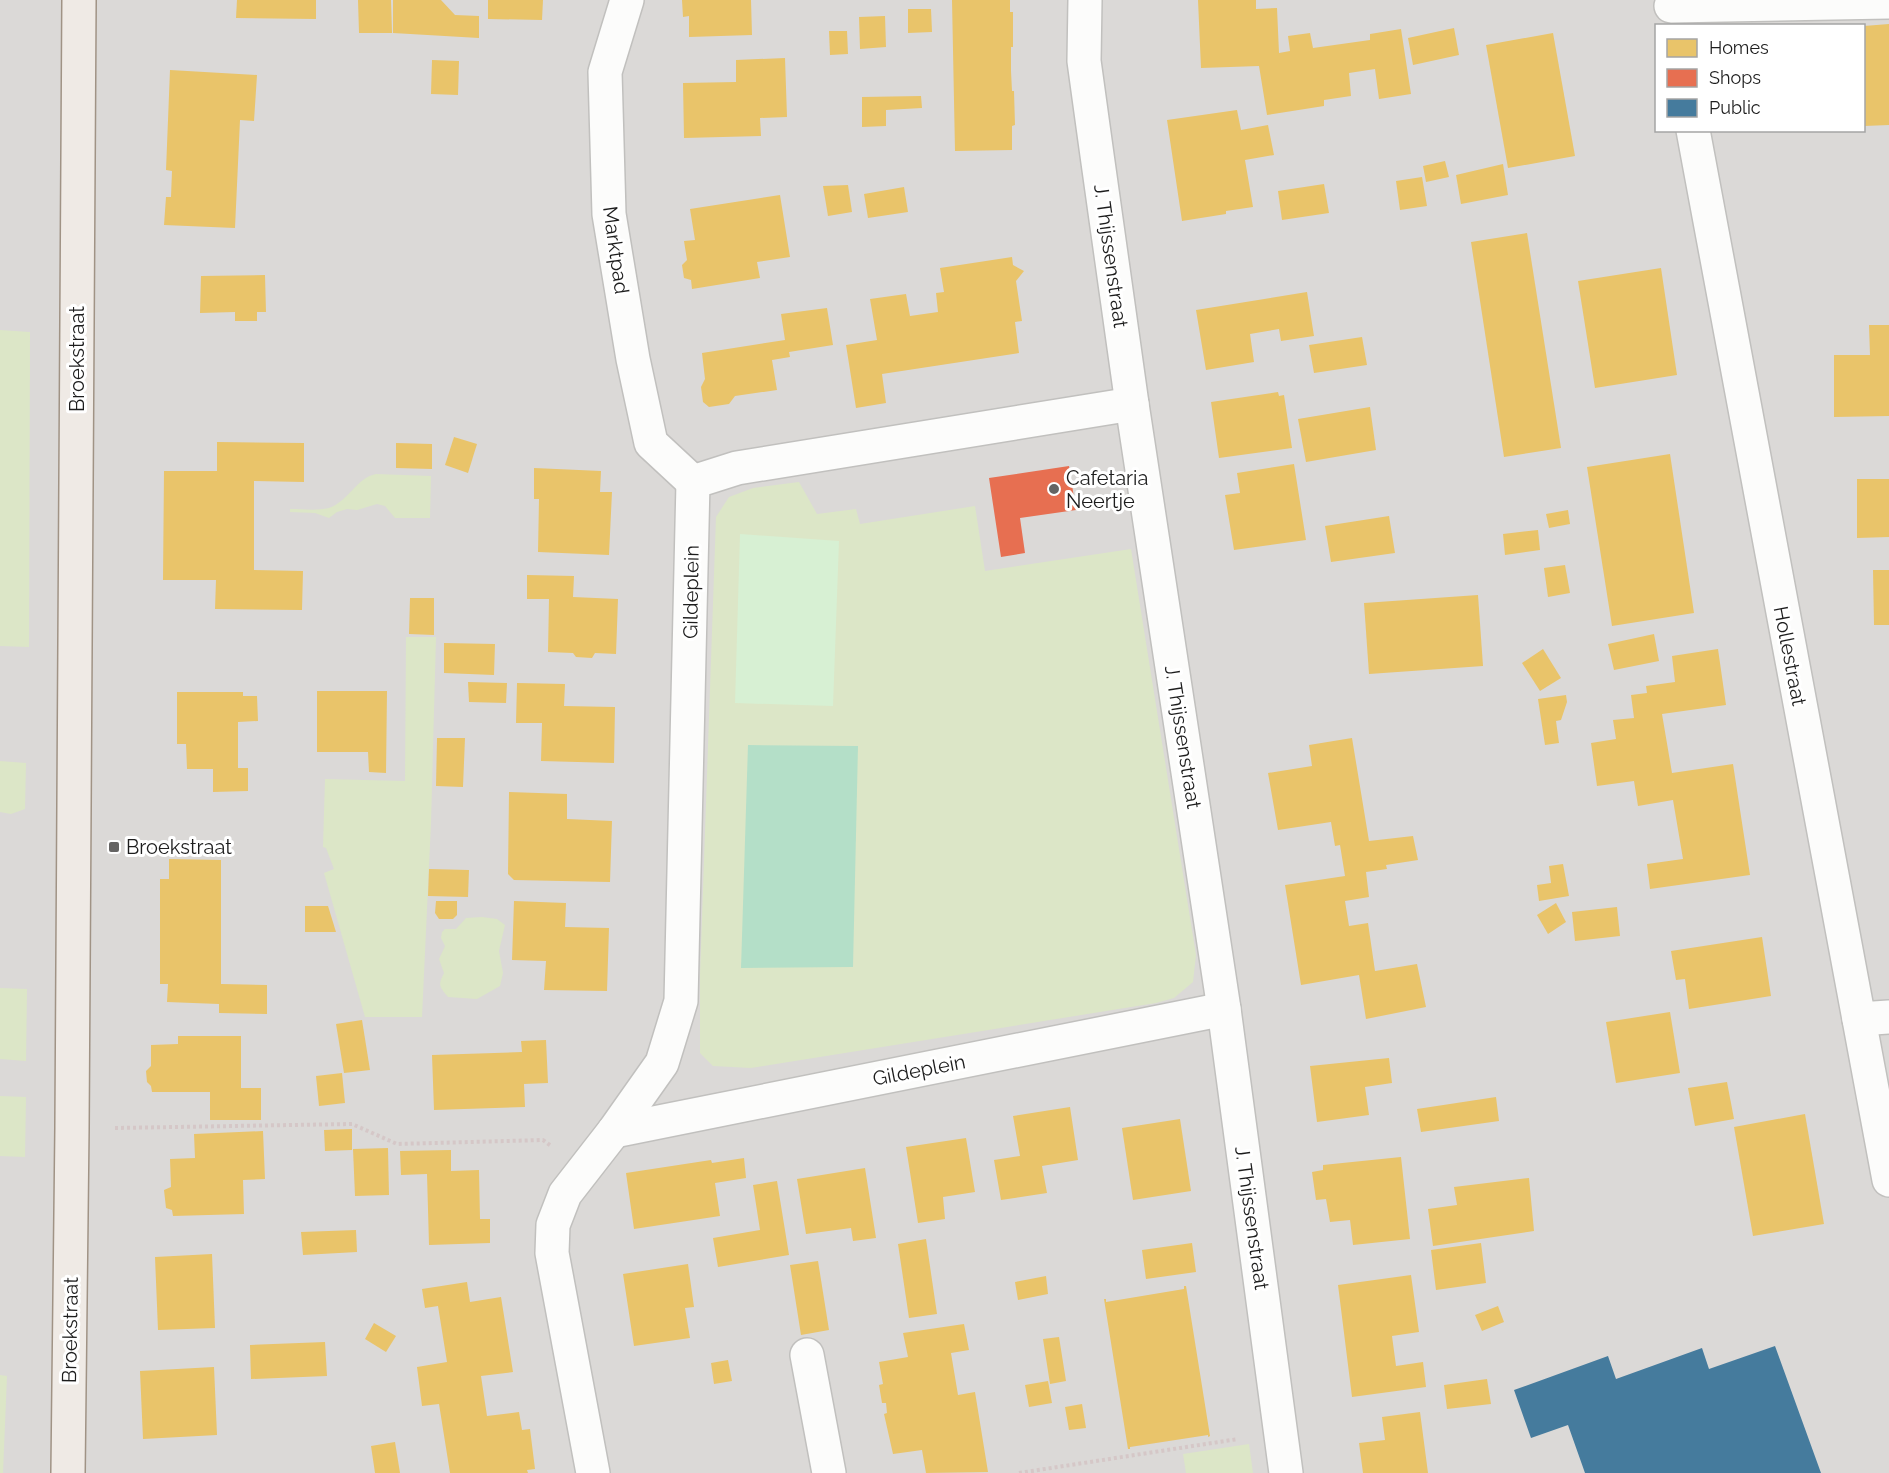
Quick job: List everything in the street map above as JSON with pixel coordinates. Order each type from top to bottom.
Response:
[{"type":"main road","name":"Broekstraat","points":[[68,1473],[79,0]]},
{"type":"street","name":"Marktpad","points":[[627,0],[605,72],[609,214],[633,359],[651,443],[693,482]]},
{"type":"street","name":"J. Thijssenstraat","points":[[1085,0],[1084,61],[1132,404],[1224,1009],[1286,1473]]},
{"type":"street","points":[[1672,11],[1889,2]]},
{"type":"street","name":"Hollestraat","points":[[1693,132],[1874,1018],[1889,1180]]},
{"type":"street","points":[[693,482],[737,468],[1132,404]]},
{"type":"street","name":"Gildeplein","points":[[593,1473],[552,1253],[553,1225],[565,1194],[614,1131],[662,1063],[681,1001],[693,482]]},
{"type":"street","name":"Gildeplein","points":[[614,1131],[1224,1009]]},
{"type":"street","points":[[807,1355],[829,1473]]},
{"type":"path","points":[[72,1128],[352,1124],[397,1144],[543,1140],[583,1171]]},
{"type":"path","points":[[1019,1473],[1280,1432]]},
{"type":"shaded area","points":[[0,0],[1889,0],[1889,1473],[0,1473]]},
{"type":"green space","points":[[0,330],[30,332],[29,647],[0,646]]},
{"type":"green space","points":[[376,474],[431,476],[430,518],[395,518],[385,506],[377,504],[357,510],[347,509],[329,518],[315,513],[290,512],[290,509],[315,510],[336,505],[363,480]]},
{"type":"green space","points":[[799,482],[817,514],[856,509],[860,524],[975,506],[985,571],[1131,549],[1196,955],[1193,982],[1174,998],[1156,1003],[751,1068],[713,1066],[700,1053],[700,975],[716,517],[729,497],[753,488]]},
{"type":"green space","points":[[740,534],[839,541],[833,706],[735,703]]},
{"type":"green space","points":[[406,637],[436,637],[431,823],[422,1017],[365,1017],[324,873],[334,869],[326,848],[323,847],[325,779],[405,781]]},
{"type":"green space","points":[[748,745],[858,746],[853,967],[741,968]]},
{"type":"green space","points":[[0,761],[26,763],[25,809],[11,814],[0,812]]},
{"type":"green space","points":[[466,918],[497,919],[505,925],[499,951],[503,973],[500,986],[477,999],[448,997],[440,985],[444,973],[439,959],[445,946],[441,938],[442,932],[445,929],[456,929]]},
{"type":"green space","points":[[0,988],[27,989],[26,1061],[0,1059]]},
{"type":"green space","points":[[0,1096],[26,1097],[25,1157],[0,1156]]},
{"type":"green space","points":[[0,1375],[7,1376],[3,1473],[0,1473]]},
{"type":"green space","points":[[1249,1444],[1253,1473],[1186,1473],[1183,1454]]},
{"type":"building: Homes","points":[[237,0],[316,0],[316,19],[236,18]]},
{"type":"building: Homes","points":[[358,0],[391,0],[392,33],[359,33]]},
{"type":"building: Homes","points":[[393,0],[441,0],[455,15],[479,16],[479,38],[393,33]]},
{"type":"building: Homes","points":[[488,0],[543,0],[542,20],[488,19]]},
{"type":"building: Homes","points":[[682,0],[751,0],[752,35],[689,37],[689,16],[683,17]]},
{"type":"building: Homes","points":[[952,0],[1010,0],[1010,12],[1013,12],[1011,71],[1015,125],[1012,126],[1012,150],[955,151]]},
{"type":"building: Homes","points":[[1198,0],[1256,0],[1256,9],[1277,8],[1279,53],[1290,51],[1288,36],[1310,33],[1313,48],[1370,40],[1370,34],[1401,29],[1411,94],[1379,99],[1375,69],[1349,73],[1351,96],[1324,100],[1324,106],[1267,115],[1259,66],[1201,68]]},
{"type":"building: Homes","points":[[908,9],[931,9],[932,32],[908,33]]},
{"type":"building: Homes","points":[[885,16],[886,47],[860,49],[859,17]]},
{"type":"building: Homes","points":[[1889,24],[1889,125],[1865,126],[1865,26]]},
{"type":"building: Homes","points":[[1454,28],[1459,55],[1413,65],[1408,38]]},
{"type":"building: Homes","points":[[829,31],[847,31],[848,54],[830,55]]},
{"type":"building: Homes","points":[[1553,33],[1575,156],[1508,168],[1486,45]]},
{"type":"building: Homes","points":[[785,58],[787,117],[760,118],[761,136],[684,138],[683,83],[736,82],[736,60]]},
{"type":"building: Homes","points":[[432,60],[459,61],[458,95],[431,94]]},
{"type":"building: Homes","points":[[170,70],[257,75],[254,121],[240,120],[235,228],[164,225],[166,197],[171,197],[172,171],[166,170]]},
{"type":"building: Homes","points":[[921,96],[922,108],[886,110],[886,126],[862,127],[862,97]]},
{"type":"building: Homes","points":[[1237,110],[1241,130],[1268,125],[1274,155],[1245,160],[1253,207],[1182,221],[1167,120]]},
{"type":"building: Homes","points":[[1445,161],[1449,177],[1426,182],[1423,166]]},
{"type":"building: Homes","points":[[1503,164],[1508,195],[1461,204],[1456,175]]},
{"type":"building: Homes","points":[[1422,177],[1427,206],[1400,210],[1396,181]]},
{"type":"building: Homes","points":[[1324,184],[1329,213],[1282,220],[1278,191]]},
{"type":"building: Homes","points":[[848,185],[852,212],[828,216],[823,186]]},
{"type":"building: Homes","points":[[904,187],[908,212],[868,218],[864,194]]},
{"type":"building: Homes","points":[[780,195],[790,257],[757,262],[760,278],[692,289],[691,280],[684,278],[682,265],[687,260],[684,241],[695,240],[690,209]]},
{"type":"building: Homes","points":[[1527,233],[1561,448],[1504,457],[1471,242]]},
{"type":"building: Homes","points":[[1012,257],[1013,265],[1024,271],[1016,281],[1022,321],[1015,322],[1019,353],[882,374],[886,403],[856,408],[846,345],[877,340],[870,299],[906,294],[910,316],[938,312],[936,293],[944,292],[940,268]]},
{"type":"building: Homes","points":[[1661,268],[1677,375],[1595,388],[1578,281]]},
{"type":"building: Homes","points":[[265,275],[266,312],[257,312],[257,321],[235,321],[235,312],[200,313],[201,276]]},
{"type":"building: Homes","points":[[1307,292],[1314,336],[1281,341],[1279,329],[1250,334],[1254,362],[1206,370],[1196,310]]},
{"type":"building: Homes","points":[[827,308],[833,345],[789,352],[790,357],[772,360],[777,390],[735,396],[729,404],[709,407],[703,402],[701,387],[705,379],[702,353],[785,340],[781,314]]},
{"type":"building: Homes","points":[[1869,325],[1889,325],[1889,416],[1834,417],[1834,355],[1870,355]]},
{"type":"building: Homes","points":[[1362,337],[1367,365],[1314,373],[1309,345]]},
{"type":"building: Homes","points":[[1278,392],[1279,396],[1284,395],[1292,448],[1219,458],[1211,402]]},
{"type":"building: Homes","points":[[1370,407],[1376,450],[1306,462],[1298,419]]},
{"type":"building: Homes","points":[[454,437],[477,444],[468,473],[445,465]]},
{"type":"building: Homes","points":[[217,442],[304,443],[304,482],[254,481],[254,570],[303,571],[302,610],[215,609],[216,580],[163,580],[164,471],[217,471]]},
{"type":"building: Homes","points":[[396,443],[432,444],[432,469],[396,468]]},
{"type":"building: Homes","points":[[1670,454],[1694,613],[1612,626],[1587,467]]},
{"type":"building: Homes","points":[[1294,464],[1306,540],[1234,550],[1225,495],[1240,493],[1237,473]]},
{"type":"building: Homes","points":[[534,468],[601,471],[600,492],[612,492],[609,555],[538,552],[539,499],[534,499]]},
{"type":"building: Homes","points":[[1857,479],[1889,479],[1889,537],[1857,538]]},
{"type":"building: Homes","points":[[1568,510],[1570,524],[1549,528],[1546,514]]},
{"type":"building: Homes","points":[[1389,516],[1395,553],[1331,562],[1325,526]]},
{"type":"building: Homes","points":[[1538,530],[1540,550],[1505,555],[1503,534]]},
{"type":"building: Homes","points":[[1565,565],[1570,593],[1548,597],[1544,568]]},
{"type":"building: Homes","points":[[1873,570],[1889,570],[1889,625],[1874,625]]},
{"type":"building: Homes","points":[[527,575],[574,576],[573,597],[618,599],[616,654],[595,653],[592,658],[576,657],[573,653],[548,652],[549,599],[527,599]]},
{"type":"building: Homes","points":[[1478,595],[1483,666],[1369,674],[1364,603]]},
{"type":"building: Homes","points":[[410,598],[434,598],[434,635],[409,634]]},
{"type":"building: Homes","points":[[1654,634],[1659,661],[1614,670],[1608,644]]},
{"type":"building: Homes","points":[[444,643],[495,644],[494,675],[444,673]]},
{"type":"building: Homes","points":[[1543,649],[1561,678],[1540,691],[1522,663]]},
{"type":"building: Homes","points":[[1718,649],[1726,705],[1662,714],[1672,773],[1733,764],[1750,875],[1650,889],[1647,864],[1683,859],[1673,800],[1638,806],[1634,781],[1597,786],[1591,743],[1616,739],[1613,720],[1634,718],[1631,695],[1647,693],[1646,686],[1675,682],[1672,656]]},
{"type":"building: Homes","points":[[468,682],[507,683],[506,703],[469,702]]},
{"type":"building: Homes","points":[[517,683],[565,684],[564,706],[615,707],[614,763],[541,761],[542,723],[516,723]]},
{"type":"building: Homes","points":[[317,691],[387,691],[386,773],[369,772],[368,752],[317,752]]},
{"type":"building: Homes","points":[[177,692],[243,692],[243,696],[257,696],[258,721],[238,722],[238,768],[248,768],[248,791],[213,792],[213,769],[187,769],[186,744],[177,744]]},
{"type":"building: Homes","points":[[1566,695],[1567,702],[1561,720],[1556,721],[1559,743],[1545,745],[1538,699]]},
{"type":"building: Homes","points":[[437,738],[465,738],[463,787],[436,786]]},
{"type":"building: Homes","points":[[1352,738],[1369,841],[1413,836],[1418,860],[1386,865],[1387,869],[1366,872],[1369,897],[1345,901],[1349,926],[1368,923],[1375,971],[1417,964],[1426,1007],[1366,1019],[1359,975],[1301,985],[1285,885],[1345,876],[1340,845],[1335,846],[1331,822],[1278,830],[1268,773],[1312,766],[1309,745]]},
{"type":"building: Homes","points":[[509,792],[567,794],[567,819],[612,821],[610,882],[514,880],[508,874]]},
{"type":"building: Homes","points":[[169,859],[221,860],[221,984],[267,985],[267,1014],[219,1013],[219,1004],[167,1002],[168,984],[160,984],[160,879],[169,879]]},
{"type":"building: Homes","points":[[1563,864],[1569,896],[1539,901],[1537,885],[1551,883],[1549,866]]},
{"type":"building: Homes","points":[[429,869],[469,870],[468,897],[428,896]]},
{"type":"building: Homes","points":[[436,901],[457,901],[457,915],[453,919],[439,919],[435,913]]},
{"type":"building: Homes","points":[[514,901],[566,903],[565,927],[609,928],[607,991],[544,990],[546,961],[512,960]]},
{"type":"building: Homes","points":[[1556,903],[1566,922],[1548,934],[1537,915]]},
{"type":"building: Homes","points":[[305,906],[328,906],[336,932],[305,932]]},
{"type":"building: Homes","points":[[1617,907],[1620,936],[1575,941],[1572,912]]},
{"type":"building: Homes","points":[[1762,937],[1771,996],[1689,1009],[1685,979],[1676,980],[1671,951]]},
{"type":"building: Homes","points":[[1670,1012],[1680,1073],[1616,1083],[1606,1022]]},
{"type":"building: Homes","points":[[362,1020],[370,1070],[344,1073],[336,1024]]},
{"type":"building: Homes","points":[[178,1036],[241,1036],[241,1088],[261,1088],[261,1120],[210,1120],[210,1092],[152,1092],[147,1082],[146,1071],[151,1066],[151,1045],[178,1044]]},
{"type":"building: Homes","points":[[546,1040],[548,1083],[524,1084],[525,1107],[434,1110],[432,1055],[522,1052],[521,1041]]},
{"type":"building: Homes","points":[[1389,1058],[1392,1083],[1365,1087],[1369,1115],[1317,1122],[1310,1066]]},
{"type":"building: Homes","points":[[342,1073],[345,1103],[319,1106],[316,1076]]},
{"type":"building: Homes","points":[[1727,1082],[1734,1119],[1695,1126],[1688,1088]]},
{"type":"building: Homes","points":[[1496,1097],[1499,1121],[1421,1132],[1417,1109]]},
{"type":"building: Homes","points":[[1070,1107],[1078,1160],[1042,1166],[1047,1193],[1001,1200],[994,1160],[1020,1156],[1013,1116]]},
{"type":"building: Homes","points":[[1805,1114],[1824,1224],[1753,1236],[1734,1127]]},
{"type":"building: Homes","points":[[1180,1119],[1191,1191],[1133,1200],[1122,1128]]},
{"type":"building: Homes","points":[[352,1129],[352,1150],[325,1151],[324,1130]]},
{"type":"building: Homes","points":[[263,1131],[265,1179],[243,1180],[244,1214],[173,1216],[172,1210],[166,1208],[164,1190],[171,1187],[170,1159],[195,1158],[194,1134]]},
{"type":"building: Homes","points":[[966,1138],[975,1192],[943,1197],[945,1219],[918,1223],[906,1147]]},
{"type":"building: Homes","points":[[388,1148],[389,1195],[355,1196],[353,1149]]},
{"type":"building: Homes","points":[[451,1150],[451,1171],[479,1170],[480,1219],[490,1219],[490,1243],[429,1245],[427,1174],[401,1175],[400,1151]]},
{"type":"building: Homes","points":[[1401,1157],[1410,1239],[1353,1245],[1350,1220],[1330,1222],[1326,1199],[1316,1200],[1312,1172],[1323,1170],[1323,1165]]},
{"type":"building: Homes","points":[[744,1158],[746,1178],[715,1183],[720,1216],[634,1229],[626,1173],[711,1160],[712,1163]]},
{"type":"building: Homes","points":[[865,1168],[876,1238],[853,1241],[851,1228],[806,1234],[797,1179]]},
{"type":"building: Homes","points":[[1529,1178],[1534,1231],[1433,1246],[1428,1209],[1457,1205],[1454,1187]]},
{"type":"building: Homes","points":[[777,1181],[789,1255],[718,1267],[713,1238],[760,1230],[753,1185]]},
{"type":"building: Homes","points":[[356,1230],[357,1252],[303,1255],[301,1232]]},
{"type":"building: Homes","points":[[926,1239],[937,1314],[909,1318],[898,1244]]},
{"type":"building: Homes","points":[[1192,1243],[1196,1272],[1146,1279],[1142,1250]]},
{"type":"building: Homes","points":[[1481,1243],[1486,1283],[1436,1290],[1431,1250]]},
{"type":"building: Homes","points":[[212,1254],[215,1328],[158,1330],[155,1257]]},
{"type":"building: Homes","points":[[818,1261],[829,1330],[801,1335],[790,1265]]},
{"type":"building: Homes","points":[[688,1264],[694,1307],[685,1308],[690,1338],[634,1346],[623,1274]]},
{"type":"building: Homes","points":[[1411,1275],[1419,1332],[1392,1336],[1396,1366],[1423,1362],[1426,1387],[1352,1397],[1338,1285]]},
{"type":"building: Homes","points":[[1046,1276],[1048,1294],[1018,1300],[1015,1282]]},
{"type":"building: Homes","points":[[467,1282],[470,1302],[501,1297],[513,1372],[481,1376],[487,1416],[519,1412],[522,1430],[530,1429],[535,1469],[527,1470],[528,1473],[450,1473],[439,1404],[422,1406],[417,1367],[447,1362],[438,1306],[425,1308],[422,1289]]},
{"type":"building: Homes","points":[[1186,1286],[1210,1436],[1128,1449],[1104,1299],[1106,1302],[1184,1289]]},
{"type":"building: Homes","points":[[1498,1306],[1504,1322],[1482,1331],[1475,1315]]},
{"type":"building: Homes","points":[[374,1323],[396,1336],[386,1352],[365,1339]]},
{"type":"building: Homes","points":[[964,1324],[969,1350],[951,1353],[958,1395],[975,1392],[988,1472],[926,1473],[922,1450],[893,1454],[884,1414],[887,1413],[886,1403],[882,1403],[879,1385],[883,1384],[879,1362],[908,1357],[903,1333]]},
{"type":"building: Homes","points":[[1059,1337],[1066,1381],[1050,1384],[1043,1339]]},
{"type":"building: Homes","points":[[325,1342],[327,1376],[251,1379],[250,1345]]},
{"type":"building: Homes","points":[[728,1360],[732,1381],[714,1384],[711,1363]]},
{"type":"building: Homes","points":[[214,1367],[217,1435],[143,1439],[140,1371]]},
{"type":"building: Homes","points":[[1487,1379],[1491,1404],[1447,1409],[1444,1385]]},
{"type":"building: Homes","points":[[1048,1381],[1052,1403],[1029,1407],[1025,1385]]},
{"type":"building: Homes","points":[[1082,1404],[1086,1428],[1069,1430],[1065,1407]]},
{"type":"building: Homes","points":[[1420,1412],[1428,1473],[1363,1473],[1359,1443],[1385,1440],[1382,1417]]},
{"type":"building: Homes","points":[[395,1442],[400,1473],[375,1473],[371,1446]]},
{"type":"building: Shops","points":[[1069,466],[1076,510],[1020,518],[1025,553],[1001,557],[989,478]]},
{"type":"building: Public","points":[[1775,1346],[1821,1473],[1585,1473],[1568,1425],[1531,1438],[1514,1390],[1608,1356],[1616,1379],[1702,1348],[1709,1369]]},
{"type":"place","name":"Cafetaria Neertje","points":[[1054,489]]},
{"type":"place","name":"Broekstraat","points":[[114,847]]}]
